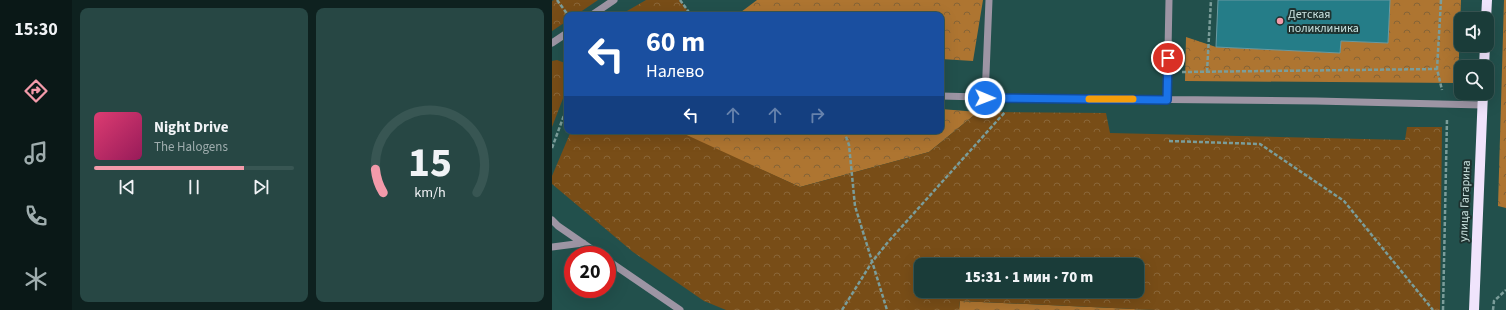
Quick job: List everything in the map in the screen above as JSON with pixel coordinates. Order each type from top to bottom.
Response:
[{"type":"main road","points":[[1486,0],[1486,12]]},
{"type":"main road","name":"улица Гагарина","points":[[1474,310],[1482,100]]},
{"type":"lane","points":[[596,12],[614,0]]},
{"type":"lane","points":[[985,98],[989,0]]},
{"type":"lane","points":[[1167,100],[1169,0]]},
{"type":"lane","points":[[552,43],[564,36]]},
{"type":"lane","points":[[944,96],[985,98],[1316,101],[1446,105],[1482,104]]},
{"type":"lane","points":[[552,220],[558,226],[587,246]]},
{"type":"lane","points":[[552,247],[583,243]]},
{"type":"lane","points":[[616,266],[680,310]]},
{"type":"path","points":[[557,0],[566,12]]},
{"type":"path","points":[[680,0],[688,12]]},
{"type":"path","points":[[1207,72],[1211,0]]},
{"type":"path","points":[[1441,0],[1437,69],[1446,105],[1447,128],[1443,310]]},
{"type":"path","points":[[1167,72],[1437,69]]},
{"type":"path","points":[[842,310],[872,262],[934,190],[1017,98]]},
{"type":"path","points":[[552,148],[564,116]]},
{"type":"path","points":[[845,134],[849,145],[855,206],[887,310]]},
{"type":"path","points":[[1169,141],[1260,144],[1344,201],[1433,310]]},
{"type":"path","points":[[1493,310],[1494,301],[1506,290]]},
{"type":"green space","points":[[598,0],[580,12],[564,12],[564,23],[552,31],[552,1]]},
{"type":"green space","points":[[646,0],[680,0],[689,12],[625,12]]},
{"type":"green space","points":[[757,0],[983,0],[973,61],[944,59],[944,12],[741,12]]},
{"type":"green space","points":[[1390,0],[1461,0],[1461,12],[1454,12],[1454,52],[1459,52],[1459,60],[1454,60],[1454,83],[1185,81],[1186,37],[1216,47],[1340,53],[1341,41],[1388,43]]},
{"type":"green space","points":[[1504,0],[1506,0],[1506,208],[1498,206]]},
{"type":"green space","points":[[557,60],[564,63],[564,96],[552,127],[552,61]]},
{"type":"green space","points":[[944,109],[978,112],[929,152],[800,187],[681,134],[944,134]]},
{"type":"green space","points":[[978,112],[1106,113],[1110,133],[1405,140],[1407,127],[1442,127],[1440,310],[1155,310],[960,301],[959,310],[726,310],[704,301],[633,252],[552,184],[552,176],[570,134],[685,134],[800,187],[929,152]]},
{"type":"green space","points":[[960,301],[1155,310],[959,310]]},
{"type":"building","name":"Детская поликлиника","points":[[1218,0],[1390,0],[1388,43],[1341,41],[1340,53],[1216,47]]},
{"type":"slow traffic","points":[[1089,99],[1133,99]]},
{"type":"place","name":"Детская поликлиника","points":[[1280,21]]},
{"type":"route","points":[[985,98],[1167,100],[1168,58]]}]
